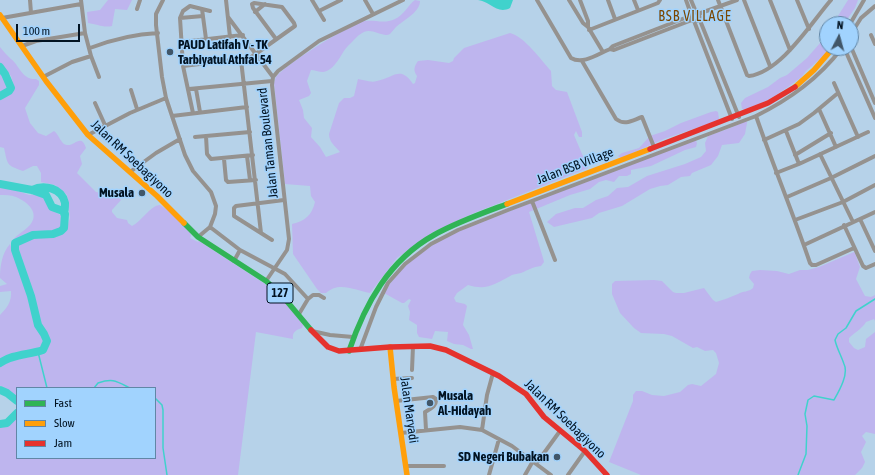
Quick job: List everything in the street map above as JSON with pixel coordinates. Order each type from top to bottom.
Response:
[{"type":"main road","name":"Jalan RM Soebagiyono","points":[[1,17],[43,77],[88,135],[157,196],[198,237],[266,281],[288,301],[328,348],[338,352],[413,346],[430,346],[441,348],[510,382],[526,394],[544,417],[585,451],[605,474]]},
{"type":"main road","name":"Jalan BSB Village","points":[[349,351],[353,336],[367,304],[392,268],[408,253],[434,235],[475,216],[654,147],[733,121],[791,90],[818,66],[826,56]]},
{"type":"main road","name":"Jalan Maryadi","points":[[390,347],[393,379],[407,475]]},
{"type":"street","points":[[30,0],[31,12]]},
{"type":"street","points":[[137,9],[140,0]]},
{"type":"street","points":[[163,0],[156,14],[162,77],[166,98],[185,155],[193,171],[211,192],[216,202],[215,214],[210,227],[198,237]]},
{"type":"street","points":[[226,0],[230,37]]},
{"type":"street","points":[[312,0],[324,20]]},
{"type":"street","points":[[319,11],[341,0]]},
{"type":"street","points":[[365,0],[373,14]]},
{"type":"street","name":"Jalan Taman Boulevard","points":[[266,281],[287,250],[289,242],[272,79],[278,71],[319,41],[403,0]]},
{"type":"street","points":[[537,0],[571,58],[576,61],[582,61],[610,49],[613,46],[737,0]]},
{"type":"street","points":[[569,0],[583,23],[589,28],[603,52]]},
{"type":"street","points":[[580,0],[589,28]]},
{"type":"street","points":[[608,0],[615,19]]},
{"type":"street","points":[[634,0],[638,10]]},
{"type":"street","points":[[589,28],[658,3],[660,0]]},
{"type":"street","points":[[686,0],[739,118],[756,116],[779,105],[795,94],[829,64],[835,56]]},
{"type":"street","points":[[360,350],[368,325],[388,283],[405,264],[431,244],[458,230],[733,121],[694,16],[691,0]]},
{"type":"street","points":[[718,0],[747,75],[749,76],[759,74],[790,50],[809,29],[831,0]]},
{"type":"street","points":[[744,0],[770,66]]},
{"type":"street","points":[[770,0],[790,50]]},
{"type":"street","points":[[797,0],[809,29]]},
{"type":"street","points":[[823,0],[825,7]]},
{"type":"street","points":[[855,16],[864,0]]},
{"type":"street","points":[[1,17],[81,2],[85,33],[91,56],[99,77]]},
{"type":"street","points":[[184,66],[250,58],[257,54],[295,25],[282,8],[264,4],[253,4],[253,8],[276,39]]},
{"type":"street","points":[[256,12],[264,4]]},
{"type":"street","points":[[193,113],[184,66],[180,18],[187,7],[190,6],[210,11]]},
{"type":"street","points":[[859,21],[875,6]]},
{"type":"street","points":[[202,9],[206,39]]},
{"type":"street","points":[[180,18],[203,16]]},
{"type":"street","points":[[189,89],[245,84],[272,79],[257,54],[228,17]]},
{"type":"street","points":[[22,46],[36,41],[85,33]]},
{"type":"street","points":[[90,48],[106,42],[158,33]]},
{"type":"street","points":[[182,42],[243,35]]},
{"type":"street","points":[[871,35],[875,44]]},
{"type":"street","points":[[43,77],[72,62],[91,56]]},
{"type":"street","points":[[848,56],[875,118]]},
{"type":"street","points":[[854,56],[875,103]]},
{"type":"street","points":[[241,60],[262,233]]},
{"type":"street","points":[[582,61],[616,119],[624,123],[642,117],[654,147]]},
{"type":"street","points":[[834,83],[858,137]]},
{"type":"street","points":[[196,89],[200,112]]},
{"type":"street","points":[[131,90],[137,110]]},
{"type":"street","points":[[764,140],[799,124],[838,93]]},
{"type":"street","points":[[88,135],[105,125],[166,98]]},
{"type":"street","points":[[95,103],[105,125]]},
{"type":"street","points":[[728,108],[734,105]]},
{"type":"street","points":[[172,116],[247,107]]},
{"type":"street","points":[[819,109],[836,147]]},
{"type":"street","points":[[756,116],[812,266],[854,248]]},
{"type":"street","points":[[786,131],[799,164]]},
{"type":"street","points":[[195,137],[250,132]]},
{"type":"street","points":[[776,172],[799,164],[868,132]]},
{"type":"street","points":[[795,154],[830,133]]},
{"type":"street","points":[[206,136],[208,156],[213,160],[253,155]]},
{"type":"street","points":[[130,172],[156,153],[180,139]]},
{"type":"street","points":[[820,154],[852,222]]},
{"type":"street","points":[[247,156],[250,180]]},
{"type":"street","points":[[787,197],[831,178],[875,156]]},
{"type":"street","points":[[224,159],[227,182],[256,180]]},
{"type":"street","points":[[795,220],[843,202],[875,185]]},
{"type":"street","points":[[272,240],[233,215],[234,208],[236,206],[284,200]]},
{"type":"street","points":[[532,201],[555,260]]},
{"type":"street","points":[[804,245],[844,225],[875,212]]},
{"type":"street","points":[[860,218],[875,251]]},
{"type":"street","points":[[844,225],[863,266],[866,268],[875,264]]},
{"type":"street","points":[[210,227],[240,250],[285,274],[308,299]]},
{"type":"street","points":[[870,240],[875,238]]},
{"type":"street","points":[[234,261],[240,250]]},
{"type":"street","points":[[299,314],[308,299],[313,295],[324,298]]},
{"type":"street","points":[[312,331],[330,335],[353,336]]},
{"type":"street","points":[[412,370],[413,346]]},
{"type":"street","points":[[482,430],[487,395],[493,373]]},
{"type":"street","points":[[393,379],[412,378]]},
{"type":"street","points":[[396,401],[433,397],[436,399],[436,402],[430,410],[425,412],[426,430]]},
{"type":"street","points":[[401,433],[460,427],[482,430],[512,446],[551,475]]},
{"type":"street","points":[[525,475],[560,431]]},
{"type":"street","points":[[489,475],[500,439]]},
{"type":"street","points":[[568,475],[585,451]]},
{"type":"street","points":[[406,466],[444,466]]},
{"type":"shaded area","points":[[108,0],[132,0],[127,10],[115,9],[112,26],[88,23],[87,12],[100,10]]},
{"type":"shaded area","points":[[415,0],[420,1],[415,12],[396,27],[390,34],[385,35],[371,31],[364,32],[347,47],[332,68],[328,71],[323,72],[311,70],[307,81],[311,93],[309,96],[299,100],[304,118],[312,128],[311,137],[326,157],[340,152],[331,142],[329,134],[339,103],[344,98],[354,96],[358,79],[375,82],[396,74],[400,74],[408,78],[413,84],[415,83],[417,76],[414,68],[418,61],[428,60],[449,63],[453,61],[464,48],[510,33],[516,35],[527,44],[551,71],[552,86],[556,90],[567,92],[582,132],[582,137],[579,137],[576,131],[574,135],[588,168],[474,213],[433,232],[397,258],[370,293],[347,287],[341,287],[331,289],[326,293],[321,293],[293,254],[292,224],[307,217],[310,214],[315,202],[311,196],[310,186],[285,184],[274,83],[275,78],[292,63],[333,36],[365,21],[384,22],[395,19],[401,15]]},
{"type":"shaded area","points":[[478,0],[513,0],[510,8],[501,10]]},
{"type":"shaded area","points":[[848,0],[858,0],[850,16],[838,16]]},
{"type":"shaded area","points":[[819,44],[819,56],[823,56],[800,78],[782,91],[758,105],[742,109],[741,103],[745,98],[768,87],[780,78],[787,75],[807,58]]},
{"type":"shaded area","points":[[0,47],[24,75],[39,81],[39,85],[25,108],[30,123],[38,133],[46,136],[54,131],[65,145],[82,141],[86,148],[80,156],[82,164],[77,173],[96,192],[115,195],[121,200],[112,210],[117,218],[127,220],[132,226],[153,208],[160,205],[174,214],[179,222],[190,232],[190,238],[198,242],[199,241],[268,286],[290,307],[303,325],[302,328],[294,333],[293,339],[256,332],[238,475],[0,475],[0,426],[10,423],[16,418],[16,459],[156,459],[156,387],[16,387],[16,395],[0,386],[0,315],[5,310],[11,298],[11,291],[0,292],[0,286],[7,284],[0,278],[3,256],[10,244],[21,276],[25,275],[18,246],[32,239],[59,236],[64,232],[70,218],[67,195],[55,185],[41,182],[41,173],[37,166],[33,166],[23,171],[11,166],[7,161],[4,148],[0,147],[0,99],[10,95],[14,86],[11,76],[0,63]]},
{"type":"shaded area","points":[[0,73],[7,83],[8,89],[4,93],[0,94]]},
{"type":"shaded area","points":[[716,111],[718,112],[719,119],[717,121],[664,139],[621,158],[618,156],[622,153],[639,148],[650,136]]},
{"type":"shaded area","points":[[745,121],[747,123],[745,134],[739,143],[722,145],[718,156],[711,165],[692,173],[690,176],[681,177],[668,185],[650,189],[622,206],[599,213],[592,218],[554,227],[547,222],[556,214],[575,208],[583,208],[596,200],[608,196],[617,188],[628,187],[647,176],[685,164],[701,157],[706,151],[705,143],[708,136],[731,128]]},
{"type":"shaded area","points":[[695,139],[697,143],[696,147],[685,150],[651,166],[631,170],[631,174],[627,176],[619,176],[614,182],[606,180],[599,182],[590,189],[570,195],[529,212],[544,262],[541,266],[513,275],[491,286],[475,287],[468,285],[457,293],[454,298],[456,302],[467,306],[463,325],[469,335],[473,349],[447,341],[448,332],[435,331],[432,339],[419,337],[417,333],[417,325],[409,320],[410,312],[408,306],[411,300],[409,299],[402,303],[384,293],[399,272],[412,259],[426,248],[446,237]]},
{"type":"shaded area","points":[[0,185],[29,195],[40,194],[47,200],[50,209],[62,216],[61,227],[55,231],[38,232],[13,240],[30,225],[34,216],[31,208],[25,202],[16,197],[0,195]]},
{"type":"shaded area","points":[[854,252],[860,267],[856,279],[865,296],[871,297],[875,295],[875,321],[874,319],[866,322],[849,338],[849,342],[858,350],[865,347],[866,339],[875,332],[875,434],[866,432],[862,436],[866,442],[861,452],[865,462],[862,468],[855,475],[641,475],[609,462],[633,401],[633,395],[636,391],[664,396],[680,392],[688,385],[692,384],[701,386],[716,374],[719,363],[716,353],[713,350],[705,351],[697,347],[693,348],[672,336],[664,334],[641,333],[634,328],[620,313],[612,294],[612,284],[615,281],[662,281],[676,293],[684,293],[704,288],[716,302],[753,288],[754,284],[749,278],[752,271],[777,271],[789,274],[800,270],[808,270],[819,267]]},
{"type":"waterway","points":[[0,67],[11,88],[9,91],[0,96]]},
{"type":"waterway","points":[[0,184],[32,190],[46,195],[52,207],[63,211],[65,214],[64,228],[61,231],[53,234],[33,235],[15,243],[15,250],[31,296],[38,325],[47,341],[43,350],[15,356],[0,363]]},
{"type":"waterway","points":[[32,190],[42,187],[56,191],[60,194],[65,203],[64,213]]},
{"type":"waterway","points":[[798,475],[806,454],[807,426],[805,414],[808,400],[814,396],[834,400],[843,382],[845,373],[844,364],[835,340],[838,334],[846,328],[856,311],[875,299]]},
{"type":"waterway","points":[[38,352],[47,387]]},
{"type":"waterway","points":[[95,387],[98,383],[107,381],[118,382],[128,387]]},
{"type":"waterway","points":[[0,390],[7,393],[16,400]]},
{"type":"waterway","points":[[156,399],[162,405],[163,410],[163,448],[167,475]]},
{"type":"waterway","points":[[0,424],[7,423],[16,414]]},
{"type":"traffic: fast","points":[[349,351],[355,334],[371,300],[392,270],[404,257],[418,245],[443,230],[507,204]]},
{"type":"traffic: fast","points":[[184,223],[198,237],[266,281],[280,293],[311,330]]},
{"type":"traffic: slow","points":[[0,15],[46,81],[88,135],[157,196],[184,223]]},
{"type":"traffic: slow","points":[[795,87],[814,70],[826,56]]},
{"type":"traffic: slow","points":[[507,204],[650,149]]},
{"type":"traffic: slow","points":[[390,347],[394,387],[407,475]]},
{"type":"traffic: jam","points":[[650,149],[768,103],[795,87]]},
{"type":"traffic: jam","points":[[311,330],[328,347],[339,351],[430,346],[446,350],[499,376],[526,394],[544,417],[585,451],[607,475]]},
{"type":"place","name":"PAUD Latifah V - TK Tarbiyatul Athfal 54","points":[[170,52]]},
{"type":"place","name":"Musala","points":[[142,193]]},
{"type":"place","name":"Musala Al-Hidayah","points":[[430,403]]},
{"type":"place","name":"SD Negeri Bubakan","points":[[557,457]]},
{"type":"district","name":"BSB VILLAGE","points":[[695,17]]}]
